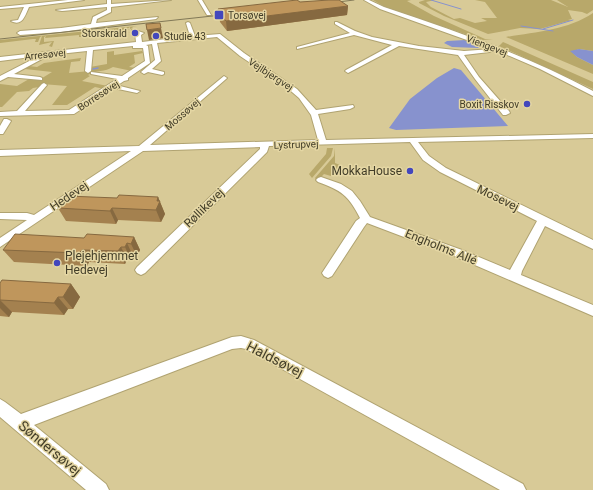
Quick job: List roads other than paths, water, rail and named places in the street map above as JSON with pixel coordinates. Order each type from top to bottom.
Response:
[{"type":"street","points":[[0,8],[82,0]]},
{"type":"street","points":[[93,25],[94,19],[109,11],[109,0]]},
{"type":"street","points":[[58,10],[140,4],[169,0]]},
{"type":"street","points":[[200,0],[209,14]]},
{"type":"street","name":"Viengevej","points":[[367,0],[376,5],[498,49],[593,93]]},
{"type":"street","points":[[13,22],[20,21],[27,5]]},
{"type":"street","points":[[20,33],[134,22],[156,18]]},
{"type":"street","points":[[188,23],[193,37]]},
{"type":"street","points":[[338,23],[354,33],[372,40],[440,52],[460,54],[481,53],[498,49]]},
{"type":"street","points":[[139,44],[138,33],[141,32]]},
{"type":"street","points":[[299,48],[354,33]]},
{"type":"street","name":"Vejlbjergvej","points":[[193,37],[218,35],[238,53],[294,89],[307,101],[314,112],[320,126],[323,143]]},
{"type":"street","name":"Arresøvej","points":[[0,59],[90,51],[193,37]]},
{"type":"street","points":[[0,79],[37,58],[145,46],[147,54],[157,53],[154,42]]},
{"type":"street","points":[[348,71],[397,45]]},
{"type":"street","name":"Borresøvej","points":[[90,51],[90,72],[132,80]]},
{"type":"street","name":"Borresøvej","points":[[0,114],[77,117],[158,62],[157,53]]},
{"type":"street","name":"Borresøvej","points":[[0,132],[3,121],[71,112],[148,62],[147,54]]},
{"type":"street","points":[[460,54],[477,78],[506,113]]},
{"type":"street","points":[[146,70],[162,73]]},
{"type":"street","points":[[7,75],[42,82],[19,114]]},
{"type":"street","name":"Mossøvej","points":[[139,149],[224,78]]},
{"type":"street","name":"Borresøvej","points":[[120,88],[137,91]]},
{"type":"street","points":[[314,112],[350,107]]},
{"type":"street","name":"Lystrupvej","points":[[0,153],[593,136]]},
{"type":"street","name":"Mosevej","points":[[412,140],[426,158],[443,170],[593,245]]},
{"type":"street","name":"Røllikevej","points":[[141,270],[264,150],[264,145]]},
{"type":"street","name":"Hedevej","points":[[0,243],[139,149]]},
{"type":"street","points":[[322,180],[343,187],[349,192],[366,218],[360,224],[328,273]]},
{"type":"street","points":[[0,216],[27,216],[35,219]]},
{"type":"street","name":"Engholms Allé","points":[[366,218],[423,239],[593,311]]},
{"type":"street","points":[[515,277],[516,271],[543,220]]},
{"type":"street","name":"Haldsøvej","points":[[19,423],[224,346],[241,342],[250,344],[517,490]]},
{"type":"street","name":"Søndersøvej","points":[[0,407],[100,490]]},
{"type":"water","points":[[465,40],[480,45],[479,48],[452,47],[444,43],[447,41]]},
{"type":"water","points":[[579,49],[593,51],[593,65],[577,57],[570,51]]},
{"type":"water","points":[[454,68],[461,70],[508,126],[396,130],[389,128],[410,99],[437,78]]},
{"type":"waterway","points":[[431,0],[461,9]]},
{"type":"waterway","points":[[543,29],[573,20]]},
{"type":"waterway","points":[[521,26],[553,31]]},
{"type":"waterway","points":[[93,69],[98,68]]},
{"type":"tram line","points":[[330,3],[354,0]]},
{"type":"tram line","points":[[0,39],[231,14]]},
{"type":"place","name":"Torsøvej","points":[[219,15]]},
{"type":"place","name":"Storskrald","points":[[135,33]]},
{"type":"place","name":"Studie 43","points":[[156,36]]},
{"type":"place","name":"Boxit Risskov","points":[[527,104]]},
{"type":"place","name":"MokkaHouse","points":[[410,171]]},
{"type":"place","name":"Plejehjemmet Hedevej","points":[[57,263]]}]
